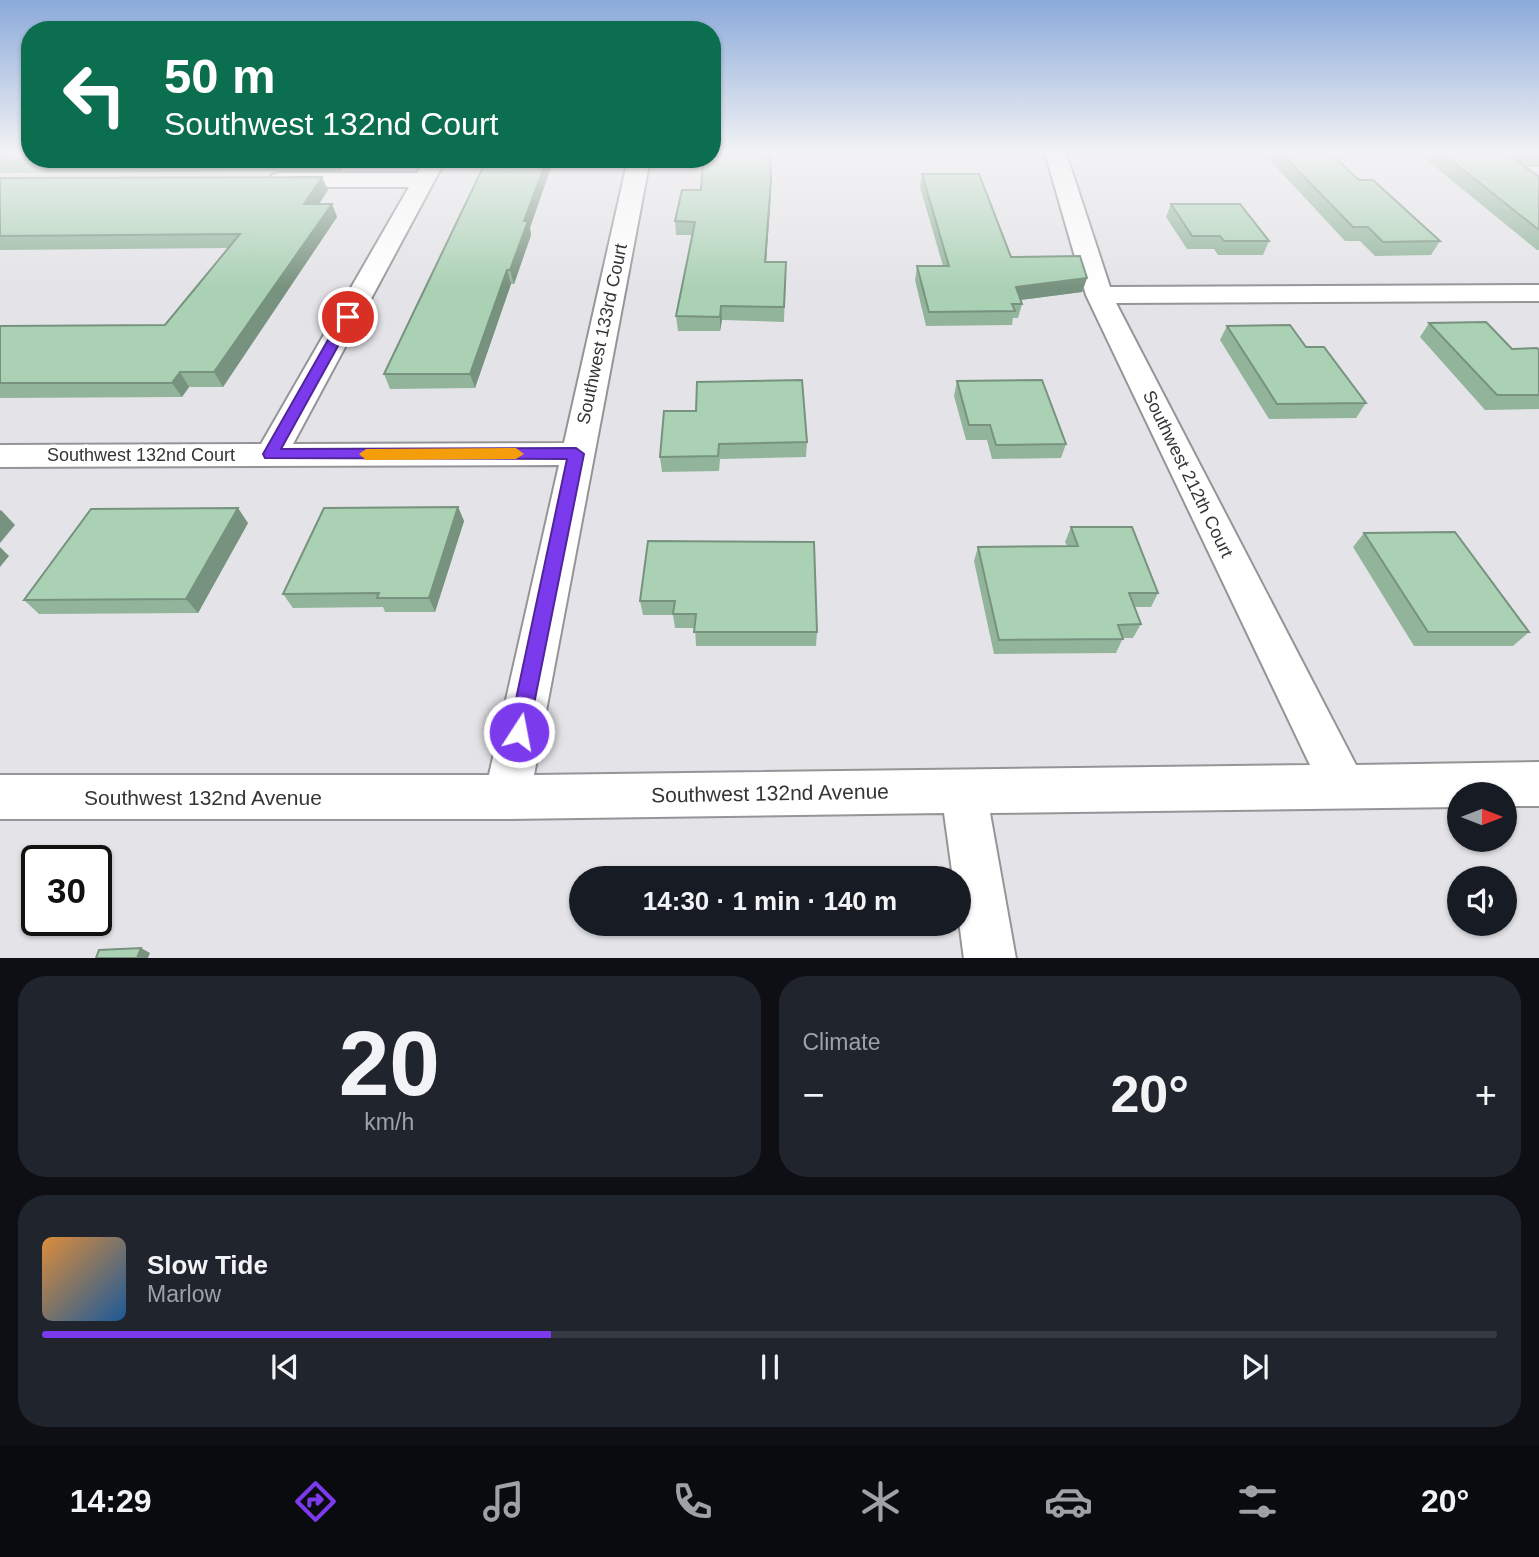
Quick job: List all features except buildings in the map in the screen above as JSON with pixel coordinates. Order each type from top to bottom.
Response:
[{"type":"street","points":[[271,454],[415,198]]},
{"type":"street","name":"Southwest 133rd Court","points":[[507,797],[631,198]]},
{"type":"street","name":"Southwest 212th Court","points":[[1069,198],[1099,295],[1343,786]]},
{"type":"street","points":[[1099,295],[1539,293]]},
{"type":"street","name":"Southwest 132nd Court","points":[[0,456],[576,454]]},
{"type":"street","name":"Southwest 132nd Avenue","points":[[0,797],[507,797],[1539,784]]},
{"type":"street","points":[[963,790],[990,958]]},
{"type":"slow traffic","points":[[366,454],[516,454]]},
{"type":"route","points":[[348,317],[271,454],[576,454],[519,732]]}]
